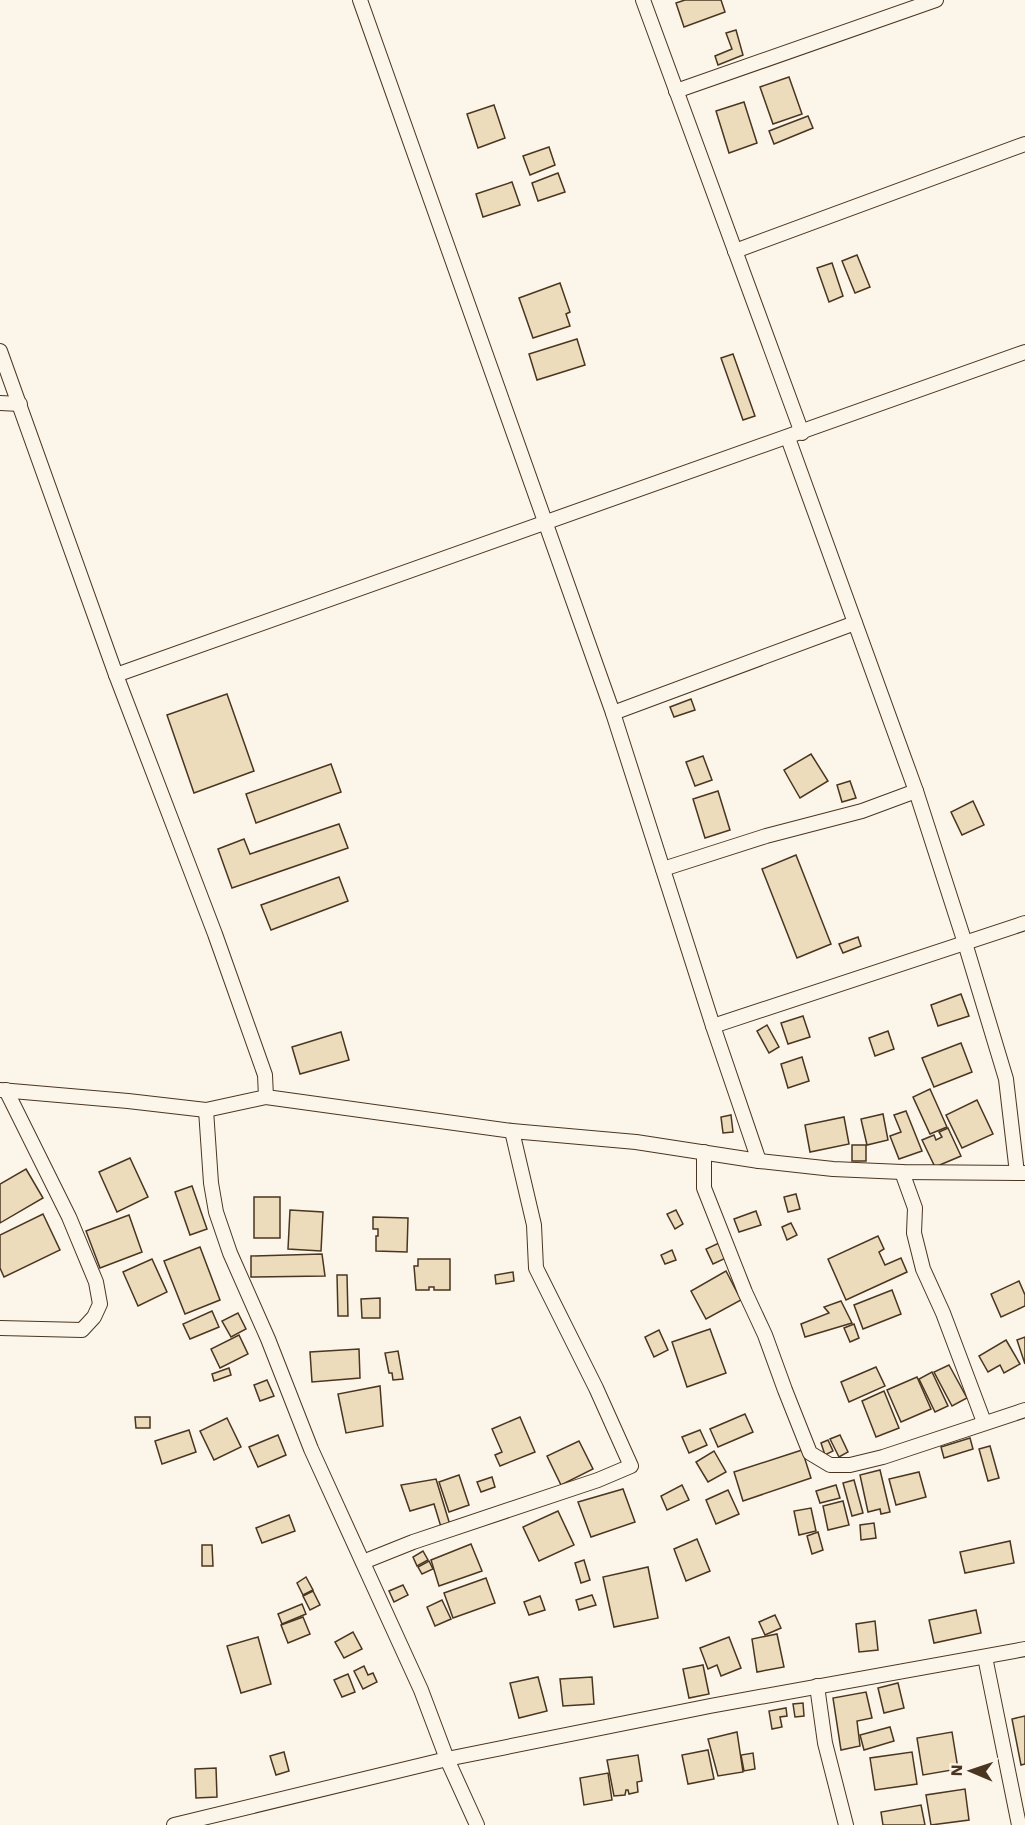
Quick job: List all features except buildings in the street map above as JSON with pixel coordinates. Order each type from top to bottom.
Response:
[{"type":"street","points":[[360,0],[613,713],[713,1026],[759,1161]]},
{"type":"street","points":[[643,0],[802,432]]},
{"type":"street","points":[[676,91],[936,0]]},
{"type":"street","points":[[735,251],[1025,144]]},
{"type":"street","points":[[0,351],[116,675],[266,1075],[266,1097]]},
{"type":"street","points":[[116,675],[1025,352]]},
{"type":"street","points":[[0,403],[20,404]]},
{"type":"street","points":[[3,1090],[206,1110],[266,1097],[512,1131],[636,1142],[759,1161],[833,1169],[1021,1173],[1006,1079],[916,791],[788,438]]},
{"type":"street","points":[[613,713],[855,623]]},
{"type":"street","points":[[663,869],[765,836],[861,811],[916,791]]},
{"type":"street","points":[[713,1026],[1025,923]]},
{"type":"street","points":[[0,1328],[82,1330],[94,1317],[100,1304],[96,1282],[69,1217],[3,1090]]},
{"type":"street","points":[[206,1110],[211,1183],[216,1212],[230,1253],[268,1339],[311,1449],[421,1690],[447,1759],[477,1825]]},
{"type":"street","points":[[363,1562],[413,1542],[598,1480],[631,1466],[596,1388],[536,1268],[534,1225],[512,1131]]},
{"type":"street","points":[[704,1152],[704,1188],[745,1292],[765,1335],[784,1390],[810,1453],[830,1466],[850,1465],[883,1457],[1025,1410]]},
{"type":"street","points":[[902,1172],[915,1208],[914,1233],[923,1269],[944,1313],[984,1422]]},
{"type":"street","points":[[174,1825],[447,1759],[710,1706],[1025,1649]]},
{"type":"street","points":[[985,1657],[1019,1825]]},
{"type":"street","points":[[817,1686],[825,1743],[846,1825]]}]
